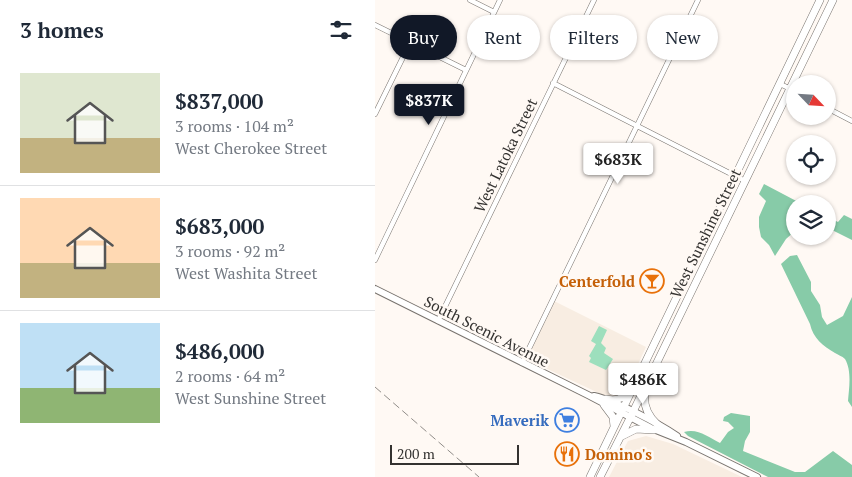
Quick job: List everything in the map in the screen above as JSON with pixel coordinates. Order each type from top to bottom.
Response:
[{"type":"main road","name":"West Sunshine Street","points":[[590,477],[820,0]]},
{"type":"main road","name":"West Sunshine Street","points":[[799,75],[833,0]]},
{"type":"main road","name":"West Sunshine Street","points":[[600,477],[786,102]]},
{"type":"main road","name":"South Scenic Avenue","points":[[375,289],[757,477]]},
{"type":"main road","points":[[620,438],[636,429],[656,427],[646,409],[644,399],[645,387]]},
{"type":"main road","points":[[613,429],[613,417],[605,402],[621,398],[632,388]]},
{"type":"street","points":[[470,0],[494,12]]},
{"type":"street","points":[[375,260],[500,0]]},
{"type":"street","name":"West Latoka Street","points":[[438,321],[594,0]]},
{"type":"street","points":[[522,363],[698,0]]},
{"type":"street","points":[[375,25],[390,33]]},
{"type":"street","points":[[375,114],[402,60]]},
{"type":"street","points":[[445,60],[466,70]]},
{"type":"street","points":[[553,83],[745,181]]},
{"type":"street","points":[[780,84],[786,87]]},
{"type":"street","points":[[836,113],[852,121]]},
{"type":"shaded area","points":[[554,301],[646,347],[626,390],[620,395],[613,398],[603,395],[526,359]]},
{"type":"shaded area","points":[[646,436],[673,444],[742,477],[609,477],[628,441]]},
{"type":"green space","points":[[764,184],[786,196],[786,239],[775,256],[769,245],[761,237],[759,217],[766,201],[759,194]]},
{"type":"green space","points":[[844,215],[852,219],[852,240],[836,232],[836,221],[838,222]]},
{"type":"green space","points":[[797,255],[811,282],[811,291],[820,305],[822,317],[827,325],[843,316],[852,297],[852,407],[848,401],[849,374],[845,359],[826,347],[813,333],[781,264],[790,256]]},
{"type":"green space","points":[[599,326],[607,330],[601,343],[606,348],[604,353],[613,359],[606,370],[589,362],[591,358],[589,356],[596,344],[591,341]]},
{"type":"green space","points":[[619,366],[628,370],[619,388],[611,385]]},
{"type":"green space","points":[[731,413],[750,416],[750,432],[745,441],[743,451],[795,472],[805,472],[833,451],[852,465],[852,477],[768,477],[688,436],[684,432],[698,432],[720,443],[728,432],[734,428],[728,422],[723,421],[724,417]]},
{"type":"railway","points":[[375,387],[479,477]]},
{"type":"place","name":"Centerfold","points":[[652,281]]},
{"type":"place","name":"Maverik","points":[[567,420]]},
{"type":"place","name":"Domino's","points":[[567,454]]}]
